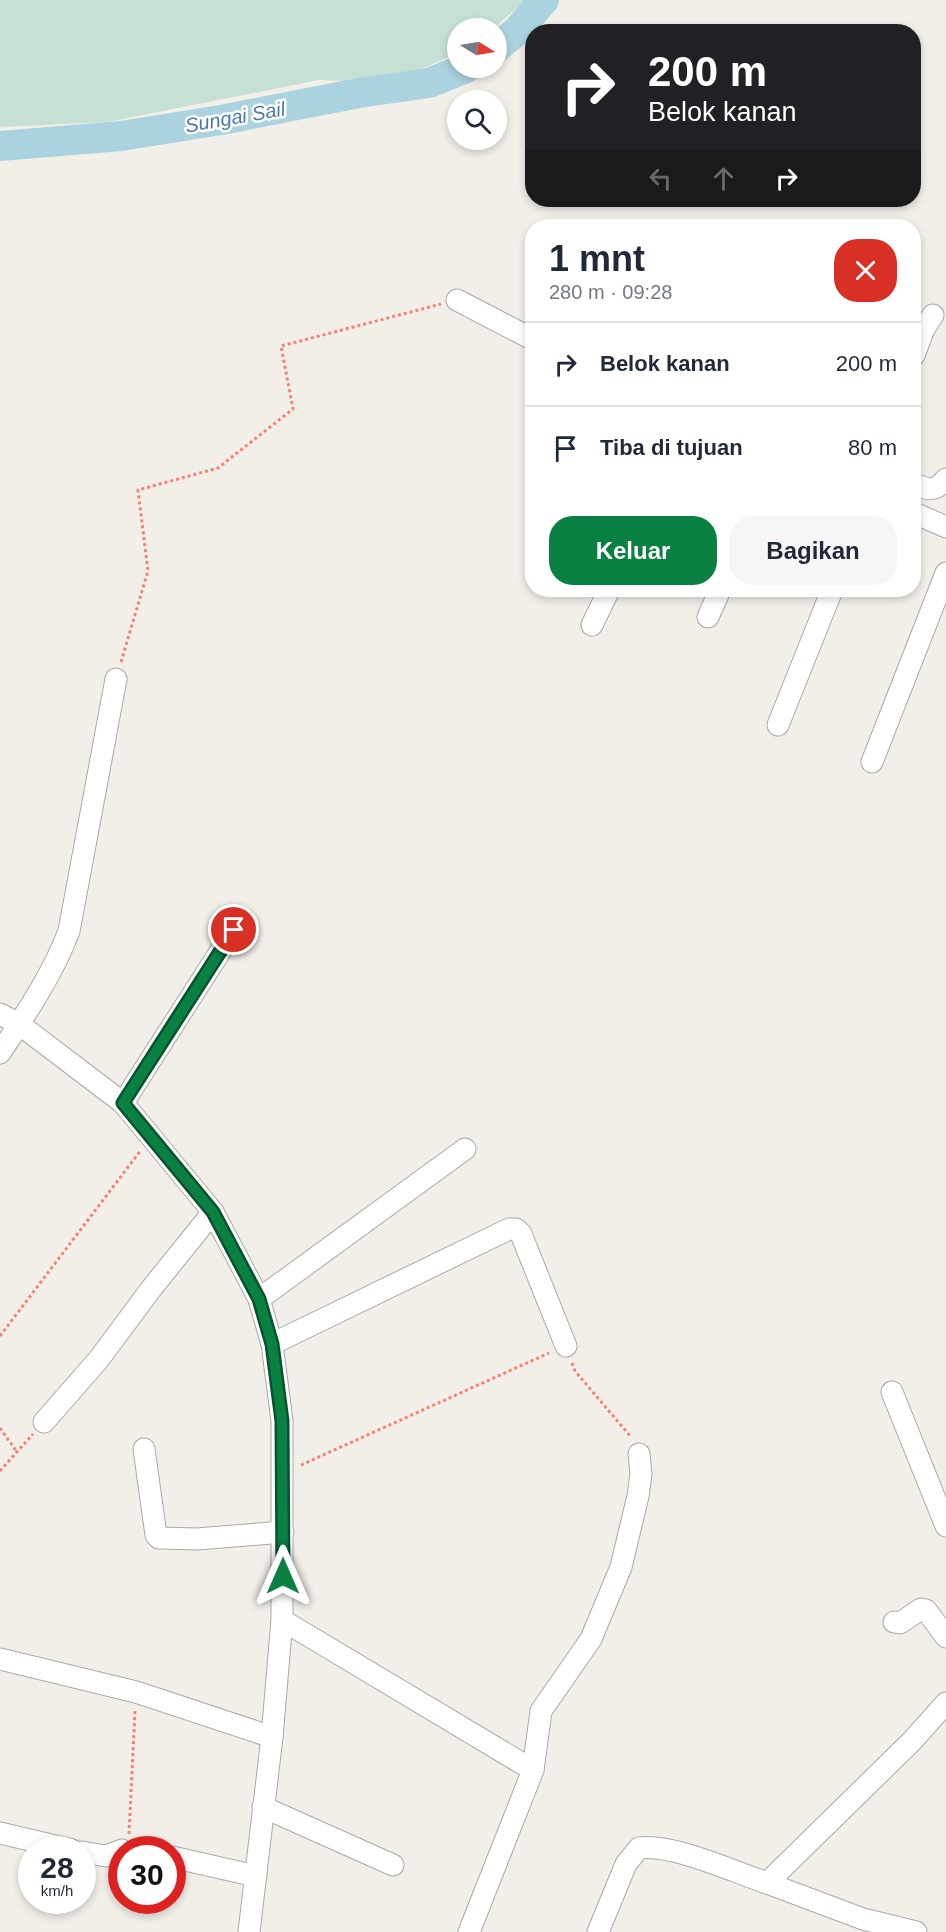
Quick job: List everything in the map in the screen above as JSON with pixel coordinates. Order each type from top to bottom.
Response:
[{"type":"street","points":[[457,300],[525,335]]},
{"type":"street","points":[[921,337],[933,315]]},
{"type":"street","points":[[921,487],[927,489],[940,487],[946,479]]},
{"type":"street","points":[[921,516],[946,527]]},
{"type":"street","points":[[872,762],[946,573]]},
{"type":"street","points":[[592,625],[606,597]]},
{"type":"street","points":[[708,617],[717,597]]},
{"type":"street","points":[[778,725],[829,597]]},
{"type":"street","points":[[0,1053],[63,947],[69,931],[116,679]]},
{"type":"street","points":[[123,1103],[234,930]]},
{"type":"street","points":[[0,1014],[19,1024],[123,1103],[213,1212],[259,1299],[272,1344],[282,1421],[282,1620],[272,1737],[249,1932]]},
{"type":"street","points":[[259,1299],[465,1149]]},
{"type":"street","points":[[44,1422],[99,1359],[151,1289],[213,1212]]},
{"type":"street","points":[[272,1344],[508,1229],[516,1229],[521,1234],[566,1346]]},
{"type":"street","points":[[892,1392],[946,1526]]},
{"type":"street","points":[[144,1449],[156,1535],[159,1538],[197,1539],[283,1532]]},
{"type":"street","points":[[469,1932],[533,1770],[541,1711],[591,1639],[621,1567],[638,1496],[641,1474],[639,1454]]},
{"type":"street","points":[[894,1622],[900,1623],[921,1609],[926,1610],[946,1637]]},
{"type":"street","points":[[282,1620],[533,1770]]},
{"type":"street","points":[[0,1659],[136,1692],[272,1737]]},
{"type":"street","points":[[767,1883],[912,1741],[946,1703]]},
{"type":"street","points":[[263,1807],[393,1864]]},
{"type":"street","points":[[0,1833],[18,1837]]},
{"type":"street","points":[[597,1932],[626,1864],[639,1848],[652,1847],[677,1852],[863,1919],[915,1932]]},
{"type":"street","points":[[186,1860],[256,1876]]},
{"type":"path","points":[[116,679],[148,571],[138,490],[218,468],[293,409],[281,346],[457,300]]},
{"type":"path","points":[[0,1336],[151,1137]]},
{"type":"path","points":[[282,1473],[566,1346],[575,1371],[629,1434],[639,1454]]},
{"type":"path","points":[[0,1472],[44,1422]]},
{"type":"path","points":[[0,1428],[17,1452]]},
{"type":"path","points":[[129,1836],[136,1692]]},
{"type":"green space","points":[[0,0],[526,0],[505,18],[447,18],[447,58],[415,72],[389,80],[371,82],[319,80],[107,122],[0,127]]},
{"type":"waterway","name":"Sungai Sail","points":[[507,39],[544,0]]},
{"type":"waterway","name":"Sungai Sail","points":[[0,146],[121,136],[221,120],[359,93],[429,83],[447,76]]},
{"type":"route","points":[[234,930],[123,1103],[213,1212],[259,1299],[272,1344],[282,1421],[283,1576]]}]
